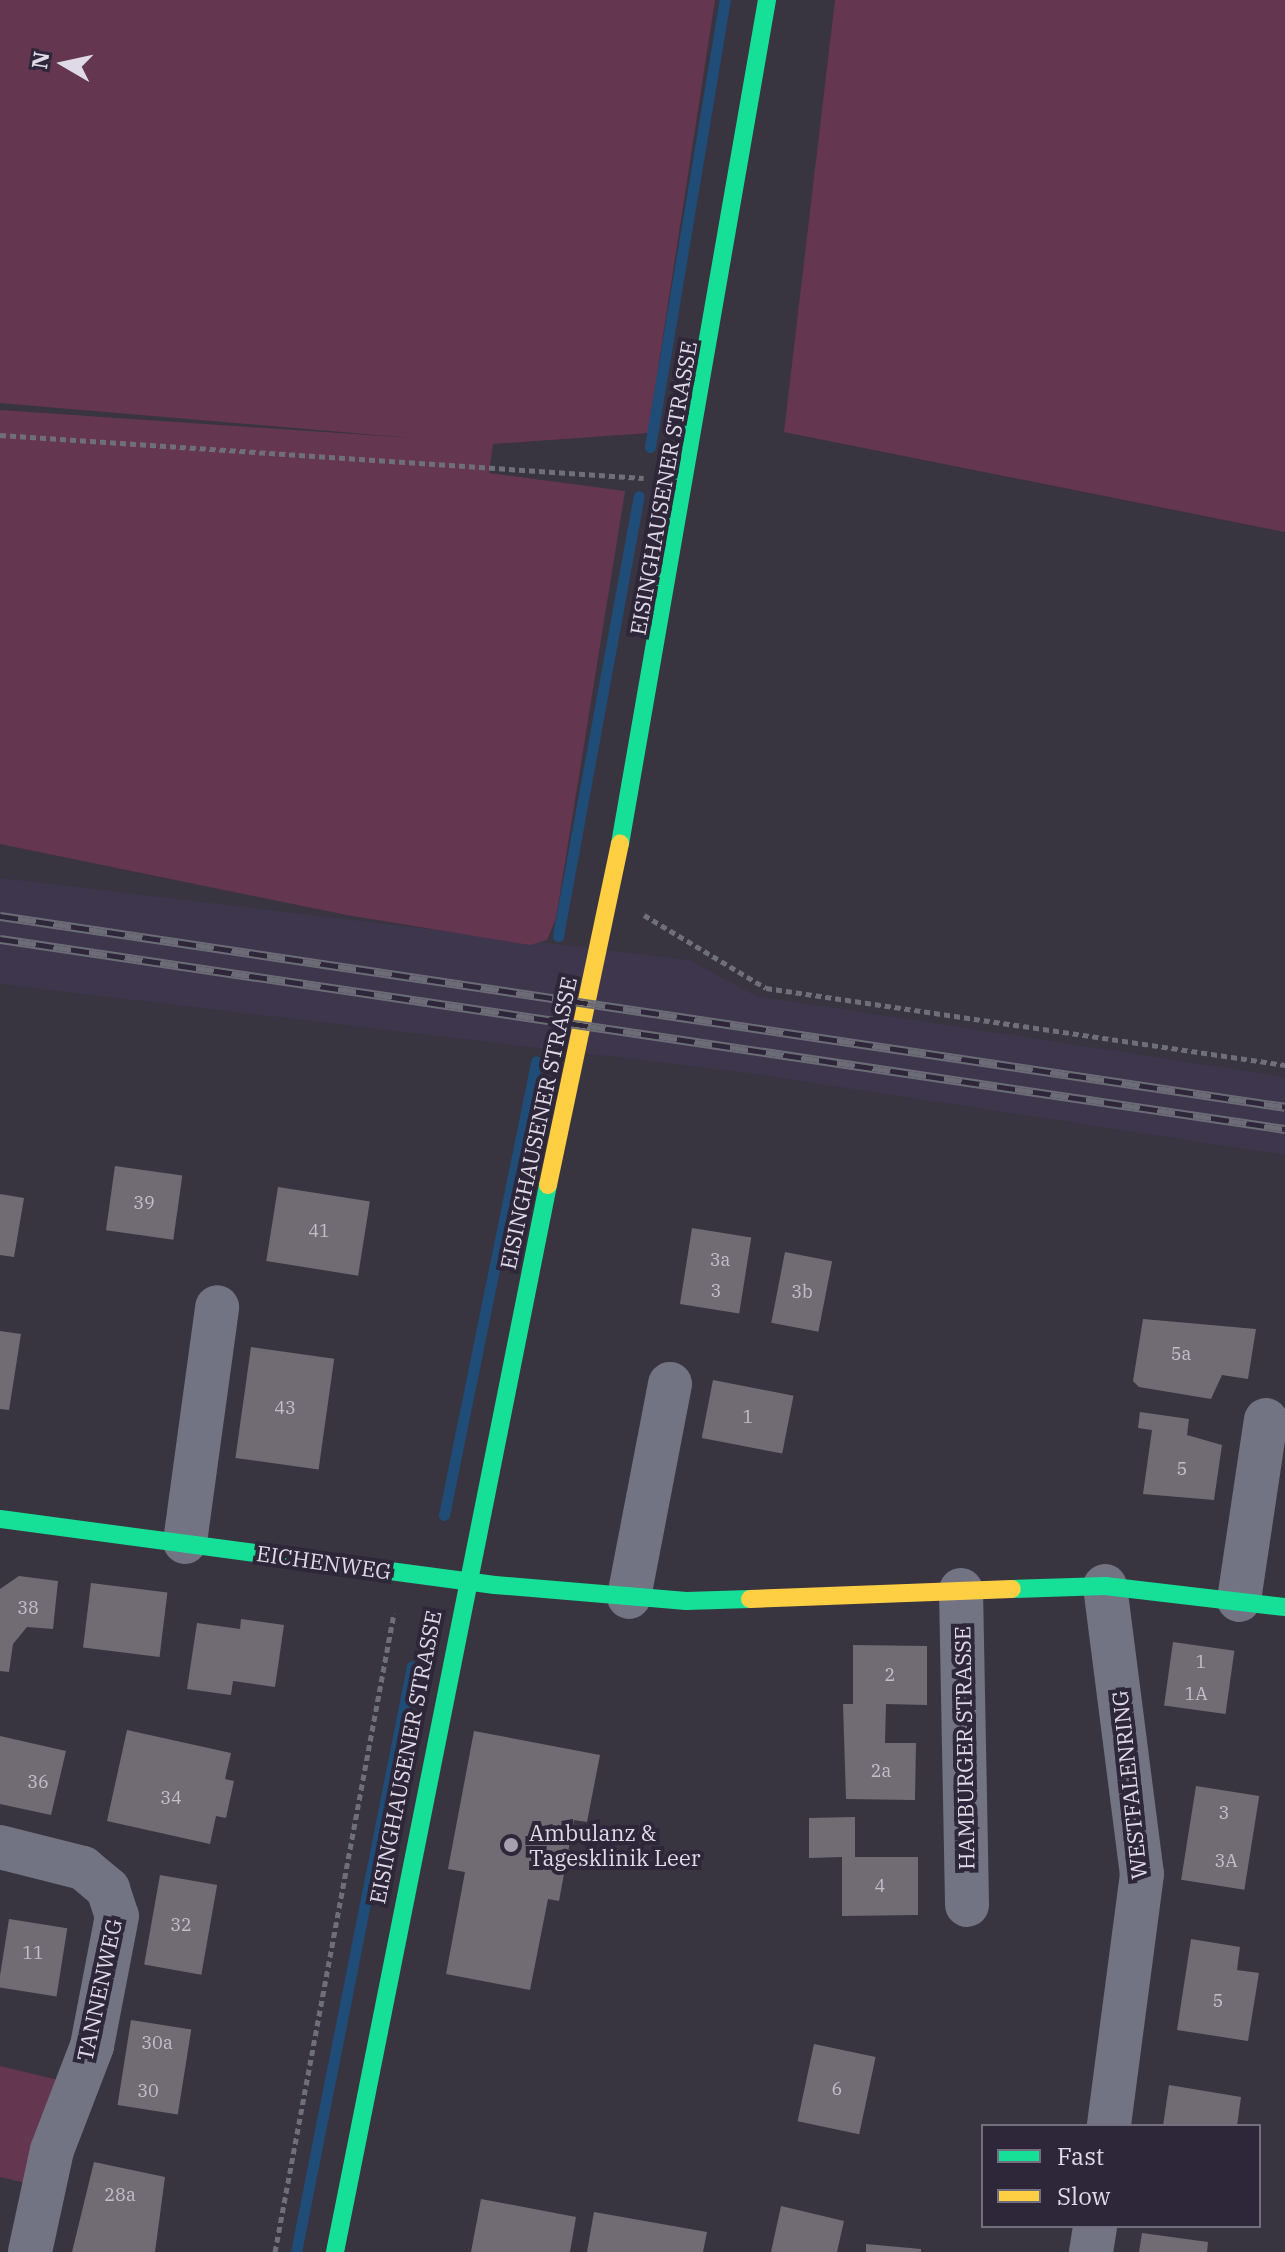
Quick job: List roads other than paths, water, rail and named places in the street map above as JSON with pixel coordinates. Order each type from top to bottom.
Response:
[{"type":"street","name":"EISINGHAUSENER STRASSE","points":[[335,2252],[464,1581],[586,1020],[689,481],[767,0]]},
{"type":"street","points":[[185,1542],[217,1307]]},
{"type":"street","points":[[629,1597],[670,1384]]},
{"type":"street","points":[[1239,1600],[1266,1420]]},
{"type":"street","name":"EICHENWEG","points":[[0,1519],[464,1581]]},
{"type":"street","points":[[464,1581],[629,1597],[794,1602],[961,1590],[1105,1586],[1285,1607]]},
{"type":"street","name":"WESTFALENRING","points":[[1105,1586],[1142,1874],[1109,2124]]},
{"type":"street","name":"HAMBURGER STRASSE","points":[[961,1590],[967,1905]]},
{"type":"street","name":"TANNENWEG","points":[[0,1847],[83,1868],[108,1889],[117,1916],[92,2046],[52,2150],[30,2252]]},
{"type":"street","points":[[1091,2252],[1095,2228]]},
{"type":"waterway","points":[[650,447],[725,0]]},
{"type":"waterway","points":[[558,936],[639,496]]},
{"type":"waterway","points":[[444,1515],[536,1061]]},
{"type":"waterway","points":[[296,2252],[412,1666]]},
{"type":"railway","points":[[0,916],[1285,1107]]},
{"type":"railway","points":[[0,939],[1285,1129]]},
{"type":"place","name":"Ambulanz & Tagesklinik Leer","points":[[511,1845]]}]
